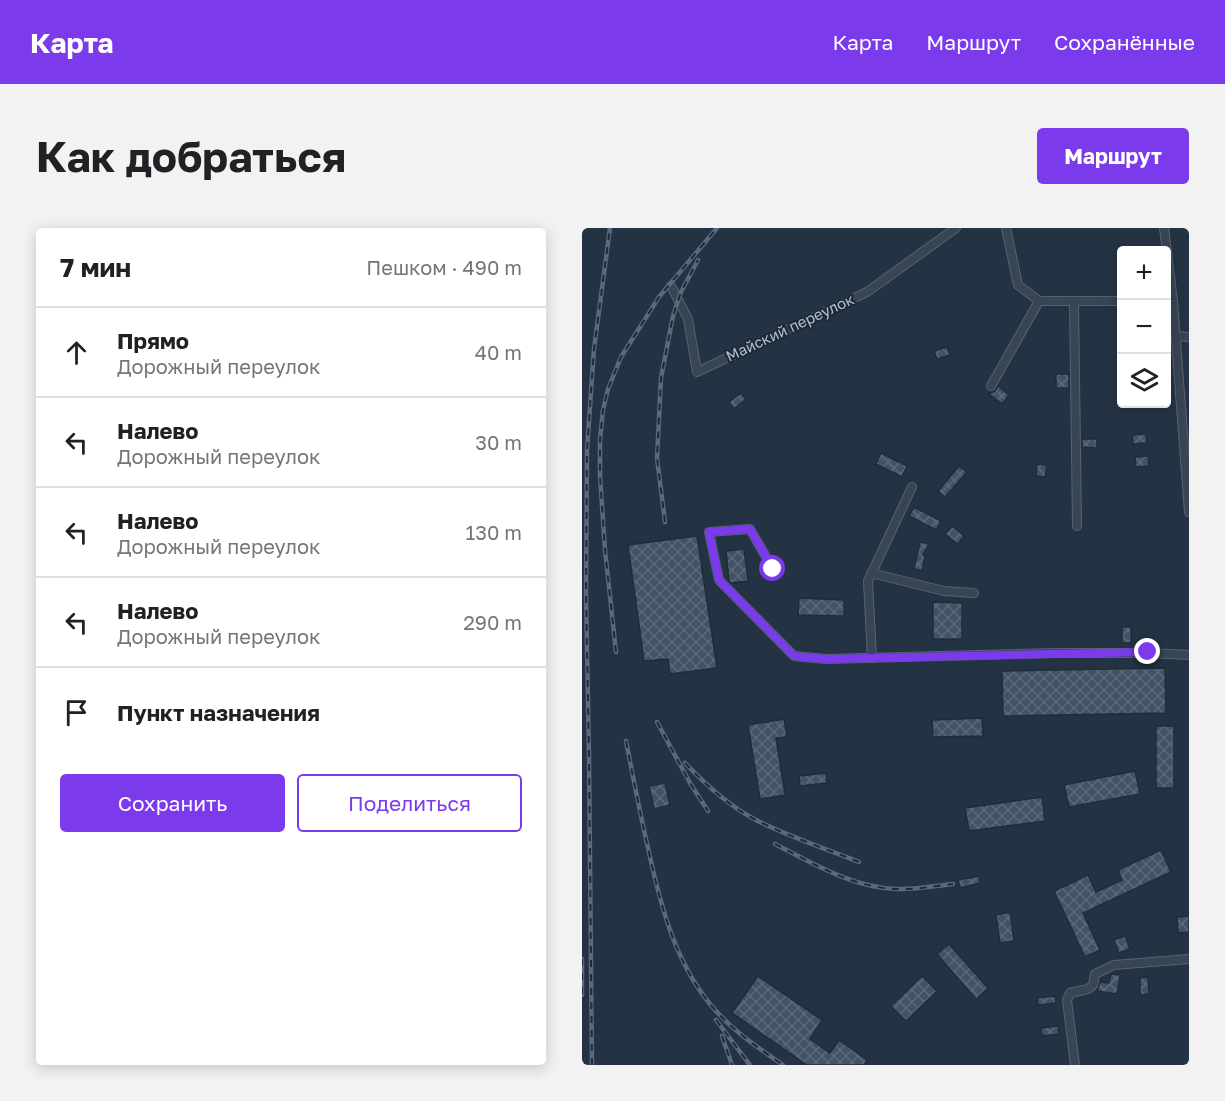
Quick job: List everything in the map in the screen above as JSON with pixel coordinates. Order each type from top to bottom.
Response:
[{"type":"street","name":"Майский переулок","points":[[671,286],[688,319],[697,372],[867,292],[956,228]]},
{"type":"street","points":[[1006,228],[1018,285],[1039,301],[1117,301]]},
{"type":"street","points":[[1164,228],[1170,300]]},
{"type":"street","points":[[991,386],[1039,301]]},
{"type":"street","points":[[1074,301],[1077,525]]},
{"type":"street","points":[[1171,307],[1176,336],[1189,512]]},
{"type":"street","points":[[1176,336],[1189,337]]},
{"type":"street","points":[[872,658],[868,581],[912,487]]},
{"type":"street","points":[[773,569],[750,529],[709,532],[719,580],[794,656],[826,659],[1148,652],[1189,655]]},
{"type":"street","points":[[871,573],[944,591],[974,593]]},
{"type":"street","points":[[1075,1065],[1067,1000],[1070,993],[1089,989],[1093,985],[1095,974],[1113,965],[1189,959]]},
{"type":"building","points":[[947,347],[950,355],[937,359],[934,351]]},
{"type":"building","points":[[1056,374],[1069,374],[1069,388],[1056,388]]},
{"type":"building","points":[[998,386],[1009,395],[1002,404],[989,394]]},
{"type":"building","points":[[741,393],[746,399],[734,409],[729,402]]},
{"type":"building","points":[[1146,434],[1147,443],[1133,444],[1132,435]]},
{"type":"building","points":[[1082,439],[1097,439],[1097,448],[1082,447]]},
{"type":"building","points":[[881,453],[907,466],[902,477],[876,464]]},
{"type":"building","points":[[1148,456],[1149,466],[1136,467],[1135,457]]},
{"type":"building","points":[[1037,464],[1047,465],[1045,477],[1036,476]]},
{"type":"building","points":[[959,466],[967,472],[945,497],[938,491]]},
{"type":"building","points":[[914,507],[941,521],[936,530],[909,516]]},
{"type":"building","points":[[952,526],[964,536],[958,544],[945,534]]},
{"type":"building","points":[[697,536],[717,668],[670,674],[668,659],[644,661],[628,545]]},
{"type":"building","points":[[920,542],[929,544],[923,555],[925,556],[922,571],[914,569]]},
{"type":"building","points":[[744,549],[748,581],[731,583],[726,551]]},
{"type":"building","points":[[799,598],[844,600],[844,616],[798,615]]},
{"type":"building","points":[[933,602],[962,603],[962,639],[933,639]]},
{"type":"building","points":[[1122,627],[1131,627],[1131,643],[1122,643]]},
{"type":"building","points":[[1165,668],[1166,713],[1003,716],[1002,671]]},
{"type":"building","points":[[982,718],[983,736],[933,737],[932,720]]},
{"type":"building","points":[[784,719],[787,737],[776,738],[785,795],[760,799],[748,725]]},
{"type":"building","points":[[1156,726],[1174,726],[1174,788],[1156,788]]},
{"type":"building","points":[[1135,771],[1140,794],[1069,807],[1064,785]]},
{"type":"building","points":[[826,773],[827,783],[800,786],[799,776]]},
{"type":"building","points":[[665,783],[670,805],[654,809],[649,786]]},
{"type":"building","points":[[1042,797],[1045,821],[969,831],[965,808]]},
{"type":"building","points":[[1161,850],[1171,872],[1083,913],[1100,950],[1085,957],[1054,891],[1088,875],[1096,892],[1122,880],[1118,870]]},
{"type":"building","points":[[979,876],[980,883],[960,888],[958,880]]},
{"type":"building","points":[[1010,912],[1014,941],[1000,943],[996,915]]},
{"type":"building","points":[[1189,916],[1189,932],[1178,933],[1177,917]]},
{"type":"building","points":[[1125,936],[1130,949],[1119,953],[1114,940]]},
{"type":"building","points":[[949,944],[988,988],[976,999],[937,954]]},
{"type":"building","points":[[1111,974],[1120,975],[1117,994],[1097,991],[1100,982],[1109,983]]},
{"type":"building","points":[[758,976],[822,1020],[810,1039],[830,1053],[839,1040],[867,1060],[864,1065],[807,1065],[732,1013]]},
{"type":"building","points":[[922,976],[937,991],[906,1021],[891,1006]]},
{"type":"building","points":[[1148,977],[1149,994],[1140,995],[1140,978]]},
{"type":"building","points":[[1055,996],[1056,1003],[1038,1005],[1037,998]]},
{"type":"building","points":[[1058,1026],[1059,1034],[1042,1036],[1041,1028]]},
{"type":"railway","points":[[592,1065],[586,595],[587,450],[594,349],[610,228]]},
{"type":"railway","points":[[616,652],[600,476],[600,440],[608,389],[621,357],[659,297],[717,228]]},
{"type":"railway","points":[[665,522],[657,458],[661,378],[673,316],[681,292],[698,260]]},
{"type":"railway","points":[[657,722],[708,811]]},
{"type":"railway","points":[[626,741],[663,910],[687,969],[697,987],[726,1022],[783,1065]]},
{"type":"railway","points":[[685,763],[717,794],[754,819],[859,862]]},
{"type":"railway","points":[[775,844],[833,873],[881,888],[904,889],[953,884]]},
{"type":"railway","points":[[582,959],[582,995]]},
{"type":"railway","points":[[716,1020],[750,1065]]},
{"type":"railway","points":[[722,1036],[732,1065]]},
{"type":"route","points":[[773,569],[750,529],[709,532],[719,580],[794,656],[826,659],[1148,652]]}]
